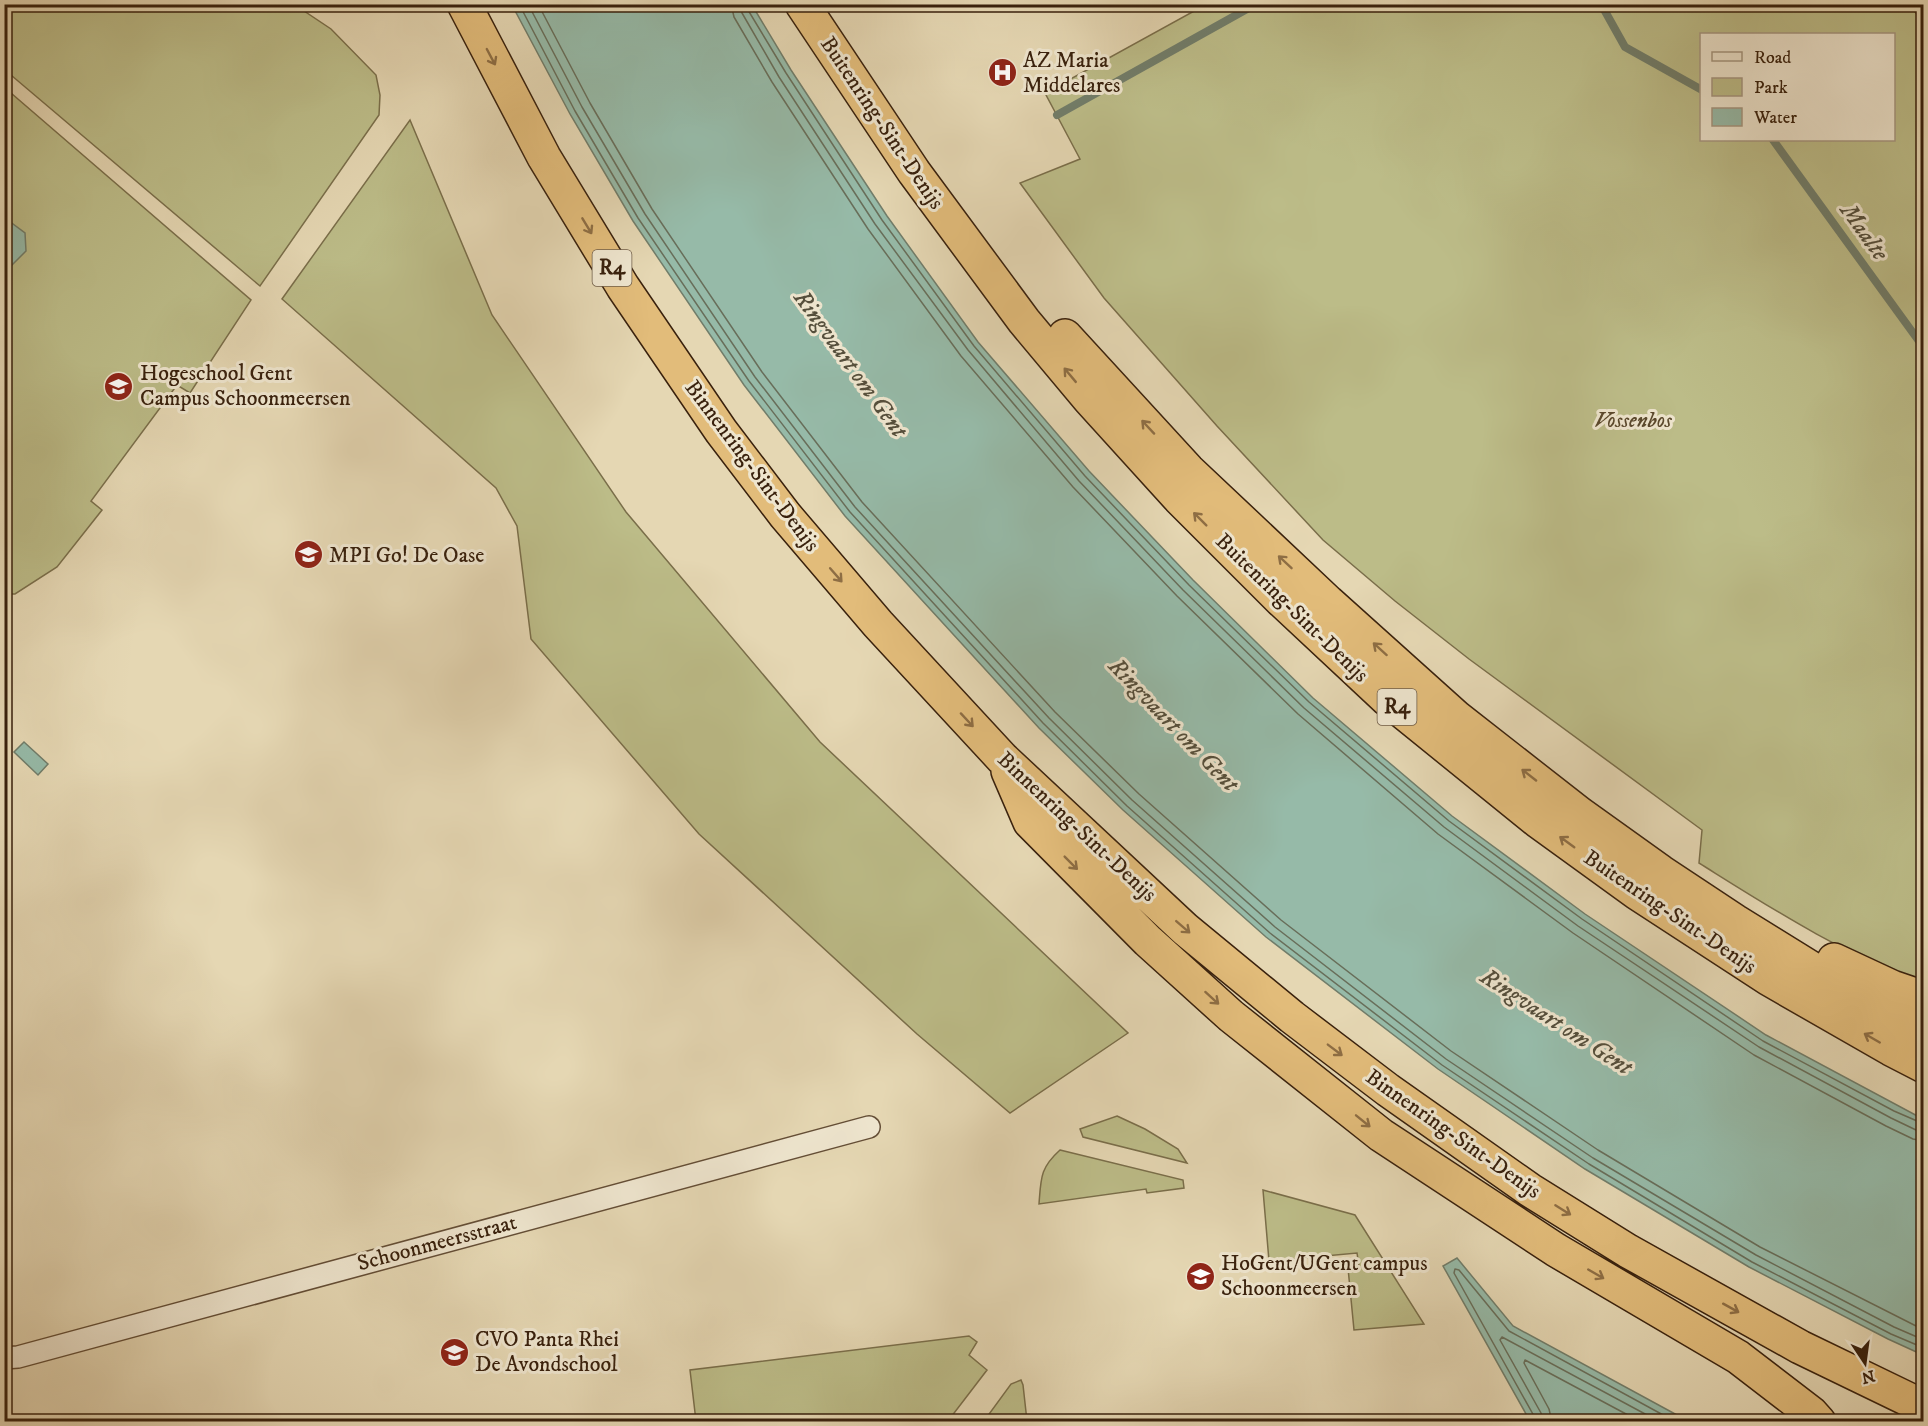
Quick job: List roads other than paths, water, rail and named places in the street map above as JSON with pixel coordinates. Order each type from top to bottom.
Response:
[{"type":"highway","name":"Binnenring-Sint-Denijs","points":[[464,4],[550,167],[623,287],[721,431],[785,515],[878,624],[1002,758],[1185,929],[1292,1017],[1388,1090],[1530,1190],[1628,1251],[1790,1341],[1923,1407]]},
{"type":"highway","name":"Buitenring-Sint-Denijs","points":[[802,4],[863,98],[963,240],[1039,338],[1171,489],[1281,600],[1387,699],[1539,822],[1637,893],[1769,979],[1923,1066]]},
{"type":"highway","points":[[963,240],[996,249],[1070,342],[1188,470],[1328,602],[1456,717],[1580,814],[1660,872],[1848,991],[1923,1032]]},
{"type":"highway","points":[[1002,758],[1030,822],[1149,941],[1232,1016],[1381,1135],[1556,1250],[1738,1357],[1811,1413],[1819,1422]]},
{"type":"highway","points":[[1660,872],[1691,876],[1825,956],[1892,987],[1923,998]]},
{"type":"street","name":"Schoonmeersstraat","points":[[4,1358],[18,1357],[869,1127]]},
{"type":"water","name":"Ringvaart om Gent","points":[[512,5],[752,5],[791,70],[887,216],[978,342],[1089,471],[1193,580],[1313,698],[1452,816],[1585,914],[1766,1035],[1923,1119],[1923,1355],[1749,1267],[1585,1169],[1438,1069],[1266,937],[1123,810],[1039,728],[845,516],[744,385],[633,221],[570,114]]},
{"type":"water","points":[[5,218],[25,233],[26,251],[5,272]]},
{"type":"water","points":[[24,742],[48,764],[38,775],[14,752]]},
{"type":"water","points":[[1457,1258],[1513,1326],[1688,1421],[1530,1421],[1443,1266]]},
{"type":"waterway","points":[[1057,115],[1256,4]]},
{"type":"waterway","name":"Maalte","points":[[1601,4],[1625,47],[1700,89]]},
{"type":"waterway","name":"Maalte","points":[[1774,141],[1924,348]]},
{"type":"place","name":"AZ Maria Middelares","points":[[1002,73]]},
{"type":"place","name":"Hogeschool Gent Campus Schoonmeersen","points":[[119,386]]},
{"type":"place","name":"MPI Go! De Oase","points":[[308,555]]},
{"type":"place","name":"HoGent/UGent campus Schoonmeersen","points":[[1200,1276]]},
{"type":"place","name":"CVO Panta Rhei De Avondschool","points":[[454,1352]]},
{"type":"park label","name":"Vossenbos","points":[[1633,420]]}]
